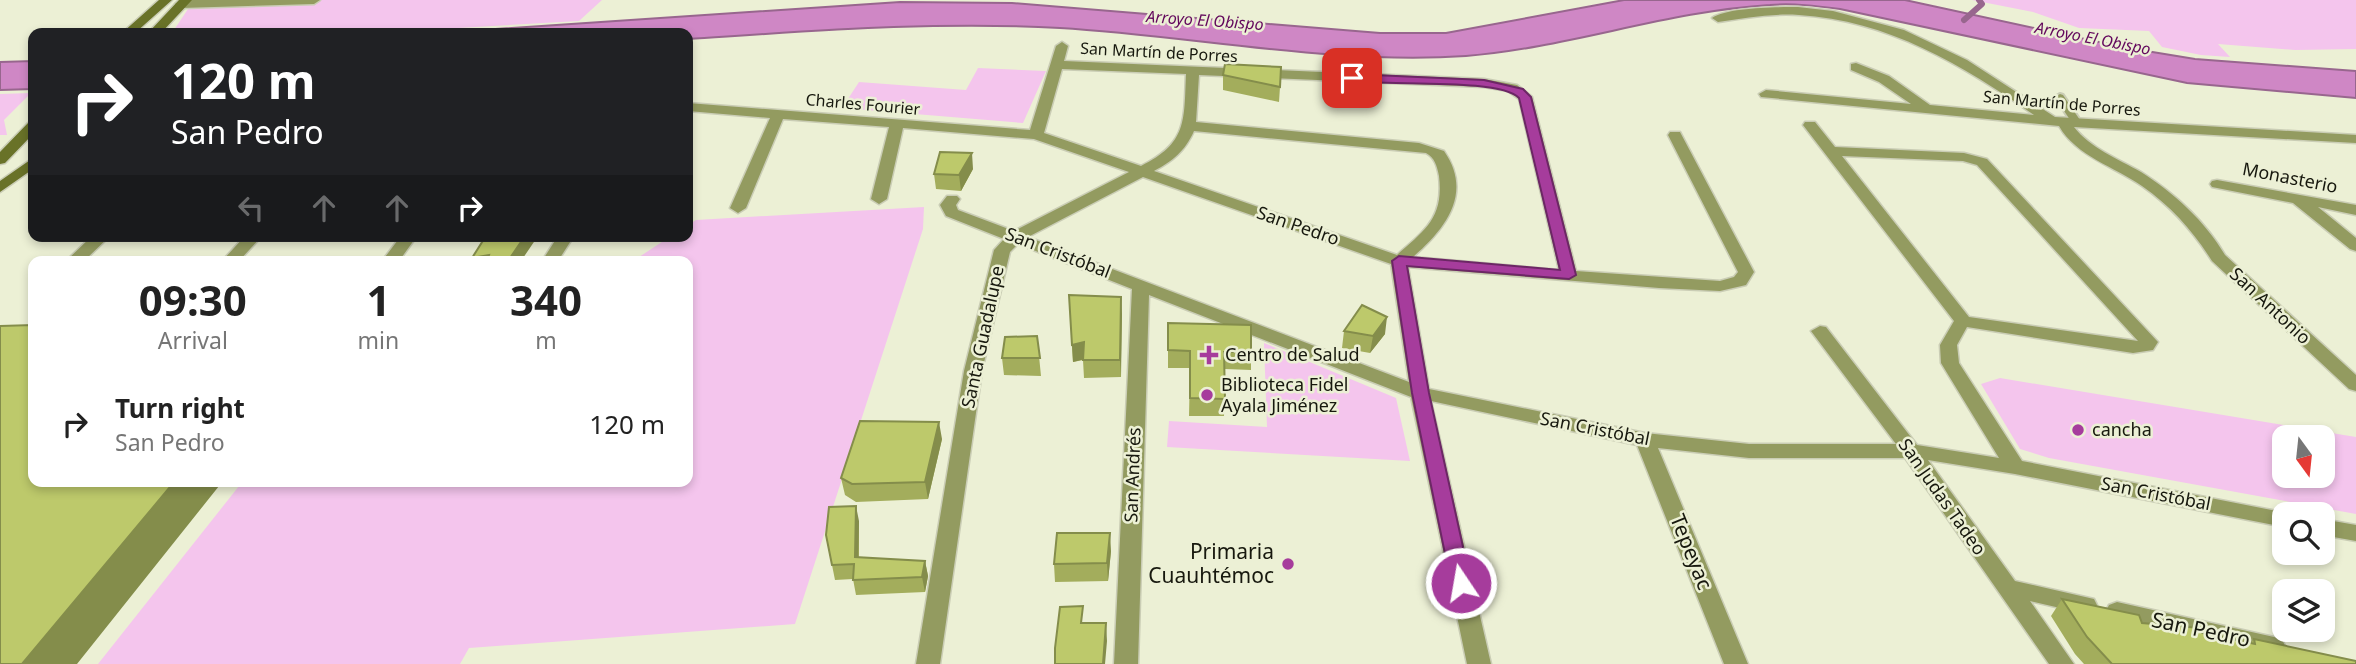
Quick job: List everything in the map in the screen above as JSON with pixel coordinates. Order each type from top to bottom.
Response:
[{"type":"street","points":[[134,28],[166,0]]},
{"type":"street","points":[[158,28],[184,2],[314,0]]},
{"type":"street","name":"San Antonio","points":[[1718,18],[1796,11],[1864,21],[1920,39],[1975,68],[2064,122],[2074,138],[2148,183],[2210,242],[2218,258],[2356,385]]},
{"type":"street","points":[[1035,135],[1062,46]]},
{"type":"street","name":"San Martín de Porres","points":[[1057,65],[1484,83],[1511,88],[1525,97],[1569,275]]},
{"type":"street","points":[[1856,67],[1884,79],[1927,108]]},
{"type":"street","points":[[1193,71],[1190,127],[1436,150],[1443,158],[1449,195],[1447,210],[1438,226],[1399,261],[1420,393],[1479,664]]},
{"type":"street","name":"San Martín de Porres","points":[[1766,94],[2064,122],[2356,139]]},
{"type":"street","name":"Charles Fourier","points":[[693,107],[1035,135]]},
{"type":"street","points":[[738,208],[778,114]]},
{"type":"street","points":[[879,199],[897,125]]},
{"type":"street","points":[[1810,125],[1963,321],[2133,347],[2147,346],[2149,342],[1982,162],[1964,157],[1831,151]]},
{"type":"street","name":"Santa Guadalupe","points":[[928,664],[973,371],[1002,250],[1017,236],[1177,150],[1190,127]]},
{"type":"street","points":[[0,160],[7,147],[28,130]]},
{"type":"street","name":"San Pedro","points":[[1035,135],[1399,261],[1720,286],[1740,281],[1746,272],[1675,135]]},
{"type":"street","points":[[0,188],[28,166]]},
{"type":"street","name":"Monasterio","points":[[2217,184],[2356,210]]},
{"type":"street","name":"San Cristóbal","points":[[953,199],[948,205],[951,213],[1017,236],[1420,393],[1645,440],[1749,451],[1911,451],[2015,467],[2272,517]]},
{"type":"street","points":[[2298,199],[2356,246]]},
{"type":"street","points":[[80,256],[95,242]]},
{"type":"street","points":[[235,256],[248,242]]},
{"type":"street","points":[[394,256],[404,242]]},
{"type":"street","name":"San Andrés","points":[[1126,664],[1141,285]]},
{"type":"street","points":[[1963,321],[1949,340],[1946,351],[1950,363],[2015,467]]},
{"type":"street","name":"San Judas Tadeo","points":[[1820,331],[1911,451],[2062,664]]},
{"type":"street","name":"Tepeyac","points":[[1645,440],[1736,664]]},
{"type":"street","points":[[2335,529],[2356,533]]},
{"type":"street","name":"San Pedro","points":[[2005,587],[2302,652]]},
{"type":"lane","points":[[2060,97],[2064,122]]},
{"type":"shaded area","points":[[215,0],[602,0],[579,21],[458,28],[175,28],[188,9],[202,8]]},
{"type":"shaded area","points":[[1972,0],[2356,0],[2356,49],[2295,50],[2218,44],[2230,57],[2201,55],[2162,47],[2149,31],[2079,28],[2033,12]]},
{"type":"shaded area","points":[[978,68],[1046,71],[1023,123],[842,108],[859,82],[966,90]]},
{"type":"shaded area","points":[[28,93],[4,120],[7,135],[0,135],[0,94]]},
{"type":"shaded area","points":[[924,207],[923,229],[795,624],[469,648],[460,664],[98,664],[238,487],[693,487],[693,256],[641,256],[662,242],[693,242],[693,222]]},
{"type":"shaded area","points":[[1264,343],[1396,398],[1410,461],[1167,447],[1169,421],[1267,427]]},
{"type":"shaded area","points":[[2000,378],[2284,425],[2272,425],[2272,488],[2335,488],[2335,434],[2356,437],[2356,514],[2335,510],[2335,502],[2290,502],[2049,458],[2020,449],[1981,384]]},
{"type":"water","name":"Arroyo El Obispo","points":[[1624,0],[1905,0],[2122,47],[2195,59],[2356,71],[2356,98],[2187,83],[1840,9],[1796,5],[1770,5],[1693,14],[1504,52],[1415,58],[1364,57],[1110,32],[1014,26],[874,28],[693,39],[693,28],[512,28],[900,2],[1012,3],[1380,33],[1446,33]]},
{"type":"water","points":[[28,61],[28,89],[0,90],[0,62]]},
{"type":"building","points":[[1225,64],[1281,67],[1280,87],[1223,75]]},
{"type":"building","points":[[940,152],[972,153],[959,175],[934,174]]},
{"type":"building","points":[[482,242],[521,242],[511,256],[473,256]]},
{"type":"building","points":[[1069,295],[1121,297],[1120,360],[1083,360],[1084,342],[1072,345]]},
{"type":"building","points":[[1362,305],[1387,317],[1373,336],[1344,331]]},
{"type":"building","points":[[1168,323],[1251,325],[1251,352],[1224,352],[1225,399],[1190,398],[1190,351],[1168,350]]},
{"type":"building","points":[[28,325],[28,487],[170,487],[22,664],[0,664],[0,326]]},
{"type":"building","points":[[1037,336],[1040,358],[1002,358],[1005,337]]},
{"type":"building","points":[[860,421],[939,422],[925,482],[852,484],[841,478]]},
{"type":"building","points":[[856,506],[855,557],[925,561],[922,577],[853,580],[854,564],[832,565],[826,535],[829,507]]},
{"type":"building","points":[[1057,533],[1110,533],[1107,563],[1054,564]]},
{"type":"building","points":[[2062,599],[2139,615],[2142,623],[2200,628],[2202,633],[2255,644],[2254,639],[2356,661],[2356,664],[2112,664],[2087,637]]},
{"type":"building","points":[[1083,606],[1081,623],[1106,623],[1103,664],[1055,664],[1060,607]]},
{"type":"waterway","points":[[1964,20],[1982,4],[1979,0]]},
{"type":"place","name":"Centro de Salud","points":[[1209,355]]},
{"type":"place","name":"Biblioteca Fidel Ayala Jiménez","points":[[1207,395]]},
{"type":"place","name":"cancha","points":[[2078,430]]},
{"type":"place","name":"Primaria Cuauhtémoc","points":[[1288,564]]},
{"type":"route","points":[[1352,78],[1484,83],[1519,91],[1525,97],[1569,275],[1399,261],[1420,393],[1461,583]]}]
